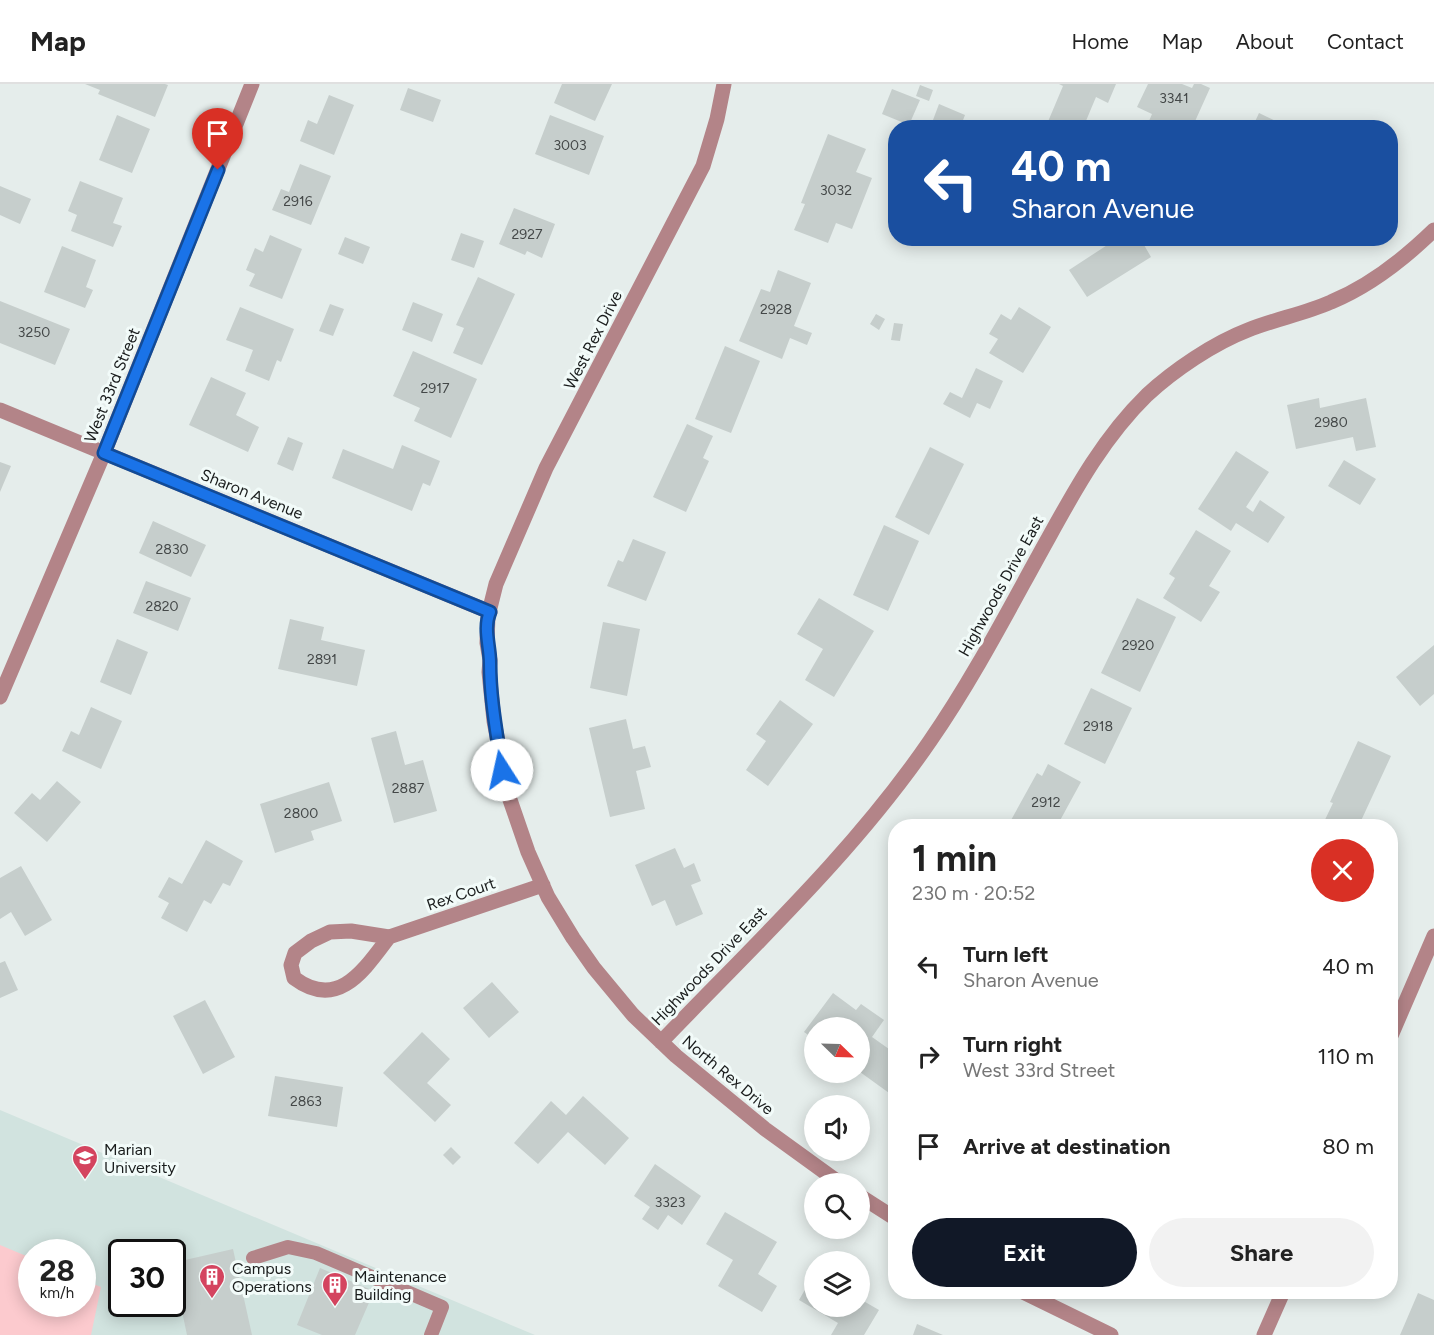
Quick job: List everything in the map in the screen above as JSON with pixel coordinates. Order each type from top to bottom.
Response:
[{"type":"street","name":"West 33rd Street","points":[[0,697],[104,453],[252,84]]},
{"type":"street","name":"West Rex Drive","points":[[490,612],[496,584],[546,468],[703,166],[717,119],[724,84]]},
{"type":"street","name":"Highwoods Drive East","points":[[661,1042],[836,859],[869,822],[923,751],[969,680],[1082,477],[1116,429],[1148,394],[1216,345],[1248,330],[1330,303],[1385,273],[1434,230]]},
{"type":"street","name":"Sharon Avenue","points":[[0,410],[490,612]]},
{"type":"street","name":"North Rex Drive","points":[[490,612],[487,643],[490,660],[489,672],[502,770],[528,852],[543,885],[573,938],[594,968],[633,1015],[661,1042],[746,1114],[826,1173]]},
{"type":"street","name":"Rex Court","points":[[390,937],[364,970],[348,984],[336,989],[317,991],[294,978],[291,965],[295,953],[311,941],[330,932],[351,931],[390,937],[543,885]]},
{"type":"street","points":[[1398,1019],[1434,936]]},
{"type":"street","points":[[870,1202],[888,1214]]},
{"type":"street","points":[[1037,1299],[1111,1335]]},
{"type":"street","points":[[1264,1335],[1280,1299]]},
{"type":"lane","points":[[253,1258],[288,1247],[316,1253],[442,1307],[431,1335]]},
{"type":"shaded area","name":"Marian University","points":[[0,1110],[535,1335],[0,1335]]},
{"type":"shaded area","points":[[0,1245],[18,1253],[18,1317],[95,1317],[91,1335],[0,1335]]},
{"type":"shaded area","points":[[96,1285],[101,1287],[96,1311]]},
{"type":"building","points":[[85,84],[168,85],[155,117],[98,94],[100,90]]},
{"type":"building","points":[[562,84],[612,84],[595,121],[554,103]]},
{"type":"building","points":[[1059,84],[1116,84],[1108,103],[1096,97],[1086,120],[1049,120],[1063,86]]},
{"type":"building","points":[[1148,84],[1182,84],[1192,88],[1194,84],[1201,84],[1210,88],[1196,120],[1149,120],[1152,114],[1137,107]]},
{"type":"building","points":[[920,85],[933,90],[929,101],[916,96]]},
{"type":"building","points":[[408,88],[441,100],[433,122],[400,110]]},
{"type":"building","points":[[892,89],[920,100],[911,120],[897,120],[882,114]]},
{"type":"building","points":[[329,95],[354,105],[334,155],[300,141],[308,120],[317,124]]},
{"type":"building","points":[[939,104],[965,115],[963,120],[933,120]]},
{"type":"building","points":[[1259,113],[1273,120],[1256,120]]},
{"type":"building","points":[[117,115],[150,129],[132,173],[99,160]]},
{"type":"building","points":[[550,115],[604,136],[589,175],[535,154]]},
{"type":"building","points":[[828,134],[866,149],[856,172],[872,178],[852,229],[836,223],[828,243],[794,230],[805,204],[801,203]]},
{"type":"building","points":[[300,164],[331,176],[311,225],[272,210],[281,189],[289,192]]},
{"type":"building","points":[[80,181],[123,198],[113,223],[122,226],[113,247],[71,231],[77,215],[68,211]]},
{"type":"building","points":[[0,186],[31,199],[20,224],[0,215]]},
{"type":"building","points":[[514,208],[555,224],[542,258],[527,251],[525,255],[499,244]]},
{"type":"building","points":[[461,233],[484,241],[474,268],[451,260]]},
{"type":"building","points":[[270,235],[302,249],[282,299],[249,286],[255,274],[246,270],[255,248],[263,252]]},
{"type":"building","points":[[345,237],[370,247],[363,264],[338,254]]},
{"type":"building","points":[[62,246],[96,260],[86,287],[93,290],[85,308],[44,292]]},
{"type":"building","points":[[1106,246],[1145,246],[1151,257],[1087,297],[1069,270]]},
{"type":"building","points":[[778,270],[811,283],[794,326],[812,333],[807,345],[790,338],[782,359],[739,341],[761,289],[770,292]]},
{"type":"building","points":[[478,277],[515,294],[482,365],[453,353],[464,328],[456,325]]},
{"type":"building","points":[[0,301],[70,329],[55,365],[0,343]]},
{"type":"building","points":[[413,302],[443,314],[432,342],[402,330]]},
{"type":"building","points":[[330,304],[344,309],[333,336],[319,331]]},
{"type":"building","points":[[240,307],[294,329],[281,362],[277,360],[269,381],[245,371],[253,350],[226,340]]},
{"type":"building","points":[[1019,307],[1051,327],[1023,373],[989,353],[998,339],[989,334],[1001,314],[1011,320]]},
{"type":"building","points":[[876,314],[885,319],[879,330],[870,324]]},
{"type":"building","points":[[894,323],[903,324],[900,341],[891,340]]},
{"type":"building","points":[[725,346],[760,361],[731,433],[695,419]]},
{"type":"building","points":[[413,351],[477,379],[451,438],[414,421],[420,408],[393,396]]},
{"type":"building","points":[[976,368],[1003,381],[990,409],[977,403],[970,418],[943,404],[950,392],[962,398]]},
{"type":"building","points":[[211,377],[246,393],[236,415],[259,427],[248,452],[189,425]]},
{"type":"building","points":[[1319,398],[1320,408],[1366,398],[1376,447],[1356,451],[1353,437],[1296,449],[1287,405]]},
{"type":"building","points":[[687,424],[713,436],[703,458],[709,461],[686,512],[653,497]]},
{"type":"building","points":[[288,437],[303,443],[293,471],[277,464]]},
{"type":"building","points":[[402,445],[440,461],[430,486],[423,483],[412,511],[332,478],[343,449],[393,469]]},
{"type":"building","points":[[930,447],[964,464],[929,535],[895,517]]},
{"type":"building","points":[[1236,451],[1269,472],[1246,507],[1253,512],[1260,500],[1285,517],[1268,543],[1236,523],[1231,531],[1198,509]]},
{"type":"building","points":[[1344,460],[1376,479],[1360,505],[1328,486]]},
{"type":"building","points":[[0,462],[11,466],[0,492]]},
{"type":"building","points":[[153,521],[206,545],[191,577],[139,553]]},
{"type":"building","points":[[884,525],[919,541],[888,611],[853,595]]},
{"type":"building","points":[[1196,530],[1231,551],[1209,586],[1220,592],[1201,622],[1163,598],[1175,578],[1169,574]]},
{"type":"building","points":[[633,539],[666,552],[646,601],[607,586],[618,560],[623,562]]},
{"type":"building","points":[[146,581],[191,598],[178,631],[133,613]]},
{"type":"building","points":[[819,598],[874,631],[834,697],[805,680],[823,649],[797,634]]},
{"type":"building","points":[[1137,598],[1176,617],[1140,692],[1101,673]]},
{"type":"building","points":[[290,619],[324,627],[321,640],[365,650],[357,686],[278,669]]},
{"type":"building","points":[[603,622],[640,629],[627,696],[590,688]]},
{"type":"building","points":[[117,639],[148,652],[131,695],[100,682]]},
{"type":"building","points":[[1434,645],[1434,694],[1420,706],[1396,677]]},
{"type":"building","points":[[1091,688],[1132,708],[1105,764],[1064,744]]},
{"type":"building","points":[[780,700],[813,724],[768,786],[746,770],[766,741],[756,734]]},
{"type":"building","points":[[91,707],[122,721],[101,769],[62,751],[71,731],[79,735]]},
{"type":"building","points":[[626,719],[633,749],[645,746],[651,767],[636,771],[645,809],[610,817],[589,728]]},
{"type":"building","points":[[396,731],[405,765],[423,760],[437,811],[394,823],[371,738]]},
{"type":"building","points":[[1358,741],[1391,756],[1362,819],[1325,819],[1333,803],[1330,802]]},
{"type":"building","points":[[1048,764],[1081,782],[1061,819],[1012,819],[1037,773],[1042,776]]},
{"type":"building","points":[[57,781],[81,802],[47,842],[14,813],[32,793],[40,800]]},
{"type":"building","points":[[329,782],[342,821],[311,831],[314,840],[275,853],[260,804]]},
{"type":"building","points":[[206,840],[243,861],[230,886],[223,883],[211,904],[204,900],[187,932],[161,918],[169,903],[158,897],[169,877],[182,884]]},
{"type":"building","points":[[675,848],[684,868],[694,863],[701,881],[691,885],[703,914],[676,926],[665,900],[652,906],[635,865]]},
{"type":"building","points":[[21,866],[52,920],[25,936],[11,912],[0,919],[0,878]]},
{"type":"building","points":[[5,961],[18,990],[0,998],[0,963]]},
{"type":"building","points":[[492,982],[519,1012],[489,1038],[463,1008]]},
{"type":"building","points":[[833,993],[856,1010],[861,1004],[884,1020],[872,1037],[888,1048],[888,1092],[870,1079],[870,1017],[815,1017]]},
{"type":"building","points":[[205,1000],[235,1057],[203,1074],[173,1016]]},
{"type":"building","points":[[422,1032],[450,1059],[427,1083],[451,1105],[435,1122],[383,1073]]},
{"type":"building","points":[[275,1076],[343,1087],[337,1127],[268,1116]]},
{"type":"building","points":[[583,1096],[629,1138],[605,1165],[568,1132],[538,1164],[514,1143],[551,1101],[566,1115]]},
{"type":"building","points":[[451,1147],[461,1157],[453,1165],[443,1155]]},
{"type":"building","points":[[655,1164],[701,1196],[682,1225],[668,1215],[658,1230],[642,1219],[650,1207],[634,1196]]},
{"type":"building","points":[[725,1212],[777,1242],[758,1274],[777,1286],[762,1312],[718,1286],[733,1260],[706,1244]]},
{"type":"building","name":"Campus Operations","points":[[233,1249],[252,1335],[187,1335],[183,1317],[186,1317],[186,1260]]},
{"type":"building","name":"Maintenance Building","points":[[320,1268],[374,1291],[355,1335],[322,1335],[297,1325]]},
{"type":"building","points":[[804,1291],[804,1303],[799,1300]]},
{"type":"building","points":[[1418,1293],[1434,1300],[1434,1335],[1400,1335]]},
{"type":"building","points":[[870,1305],[879,1310],[864,1335],[831,1335],[838,1323],[828,1317],[870,1317]]},
{"type":"building","points":[[917,1324],[943,1335],[913,1335]]},
{"type":"place","name":"Marian University","points":[[85,1181]]},
{"type":"place","name":"Campus Operations","points":[[212,1300]]},
{"type":"place","name":"Maintenance Building","points":[[335,1308]]},
{"type":"route","points":[[218,170],[104,453],[490,612],[487,643],[490,660],[489,672],[502,770]]}]
